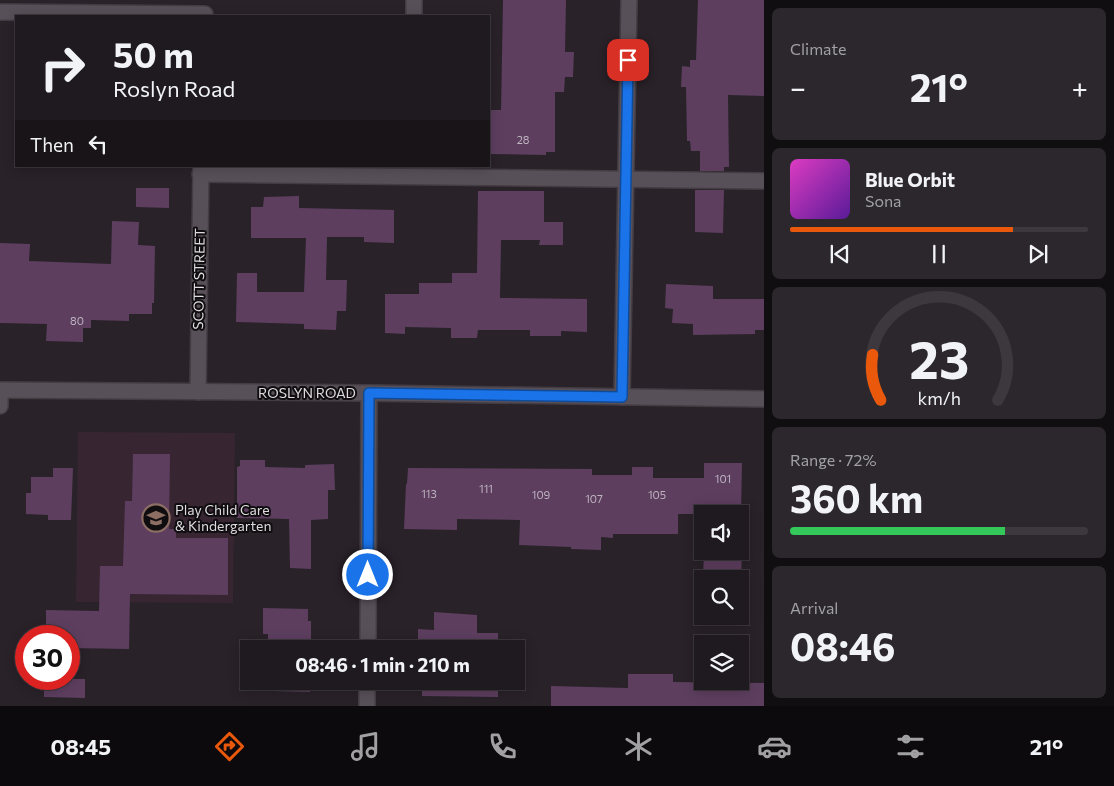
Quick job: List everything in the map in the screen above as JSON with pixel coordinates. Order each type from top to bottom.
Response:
[{"type":"street","points":[[414,0],[414,15]]},
{"type":"street","points":[[622,397],[629,0]]},
{"type":"street","points":[[0,12],[204,10]]},
{"type":"street","points":[[200,170],[411,171],[626,179],[764,181]]},
{"type":"street","name":"SCOTT STREET","points":[[198,392],[200,170]]},
{"type":"street","points":[[0,390],[0,406]]},
{"type":"street","name":"ROSLYN ROAD","points":[[0,390],[764,399]]},
{"type":"street","points":[[368,640],[369,393]]},
{"type":"street","points":[[367,690],[367,706]]},
{"type":"shaded area","name":"Play Child Care & Kindergarten","points":[[78,432],[235,433],[233,603],[76,602]]},
{"type":"building","points":[[503,0],[566,0],[565,52],[574,52],[573,77],[565,77],[564,92],[555,92],[555,152],[546,152],[546,155],[490,154],[490,110],[501,110]]},
{"type":"building","points":[[698,0],[764,0],[764,96],[728,95],[729,167],[724,167],[724,171],[700,171],[700,151],[691,151],[690,141],[687,141],[686,87],[681,87],[682,66],[690,67],[690,60],[696,60]]},
{"type":"building","points":[[136,188],[169,188],[169,208],[136,207]]},
{"type":"building","points":[[695,190],[724,190],[723,233],[695,232]]},
{"type":"building","points":[[478,191],[544,191],[544,222],[563,222],[563,245],[539,245],[540,240],[501,240],[500,298],[587,299],[587,332],[561,331],[561,336],[530,336],[530,330],[478,330],[477,338],[451,338],[451,328],[405,327],[405,334],[385,333],[385,294],[419,294],[419,283],[452,283],[452,273],[477,273]]},
{"type":"building","points":[[299,196],[299,208],[394,210],[394,243],[364,242],[364,237],[327,237],[326,280],[347,280],[346,311],[337,311],[336,330],[304,329],[304,324],[236,322],[237,273],[257,273],[257,292],[304,292],[306,238],[251,238],[251,207],[263,207],[264,197]]},
{"type":"building","points":[[112,221],[139,222],[138,245],[155,246],[154,303],[152,303],[152,314],[129,314],[129,321],[91,320],[91,328],[83,328],[83,342],[46,341],[47,324],[0,323],[0,243],[30,244],[29,261],[111,264]]},
{"type":"building","points":[[666,284],[713,286],[713,299],[764,299],[764,330],[755,330],[755,334],[693,335],[693,324],[672,323],[673,309],[665,308]]},
{"type":"building","points":[[133,454],[170,454],[169,529],[176,529],[176,538],[228,538],[228,595],[130,594],[129,649],[80,648],[80,625],[46,625],[46,610],[99,611],[100,566],[123,566],[125,501],[132,501]]},
{"type":"building","points":[[240,460],[265,460],[265,467],[305,468],[305,465],[334,464],[335,490],[328,490],[328,519],[311,520],[311,569],[290,568],[289,519],[237,518],[237,467],[240,466]]},
{"type":"building","points":[[704,463],[742,463],[741,505],[694,505],[694,514],[678,514],[678,534],[613,534],[613,538],[601,537],[601,550],[519,545],[520,520],[457,519],[457,530],[404,529],[408,468],[592,469],[592,475],[632,475],[632,467],[653,467],[653,478],[704,478]]},
{"type":"building","points":[[53,468],[73,468],[71,520],[48,520],[48,515],[26,514],[26,493],[31,493],[31,477],[53,477]]},
{"type":"building","points":[[704,560],[742,560],[741,570],[703,570]]},
{"type":"building","points":[[263,608],[308,609],[308,621],[311,621],[311,640],[268,640],[268,634],[263,634]]},
{"type":"building","points":[[434,612],[477,615],[477,633],[498,633],[498,640],[418,640],[418,629],[434,630]]},
{"type":"building","points":[[628,674],[673,674],[673,682],[694,682],[694,690],[749,690],[749,683],[764,683],[764,706],[551,706],[551,686],[628,688]]},
{"type":"building","points":[[80,679],[85,679],[85,698],[44,697],[44,690],[80,690]]},
{"type":"building","points":[[310,690],[310,692],[273,691]]},
{"type":"building","points":[[422,690],[498,690],[498,697],[422,696]]},
{"type":"place","name":"Play Child Care & Kindergarten","points":[[156,518]]},
{"type":"route","points":[[368,575],[369,393],[622,397],[628,60]]}]
